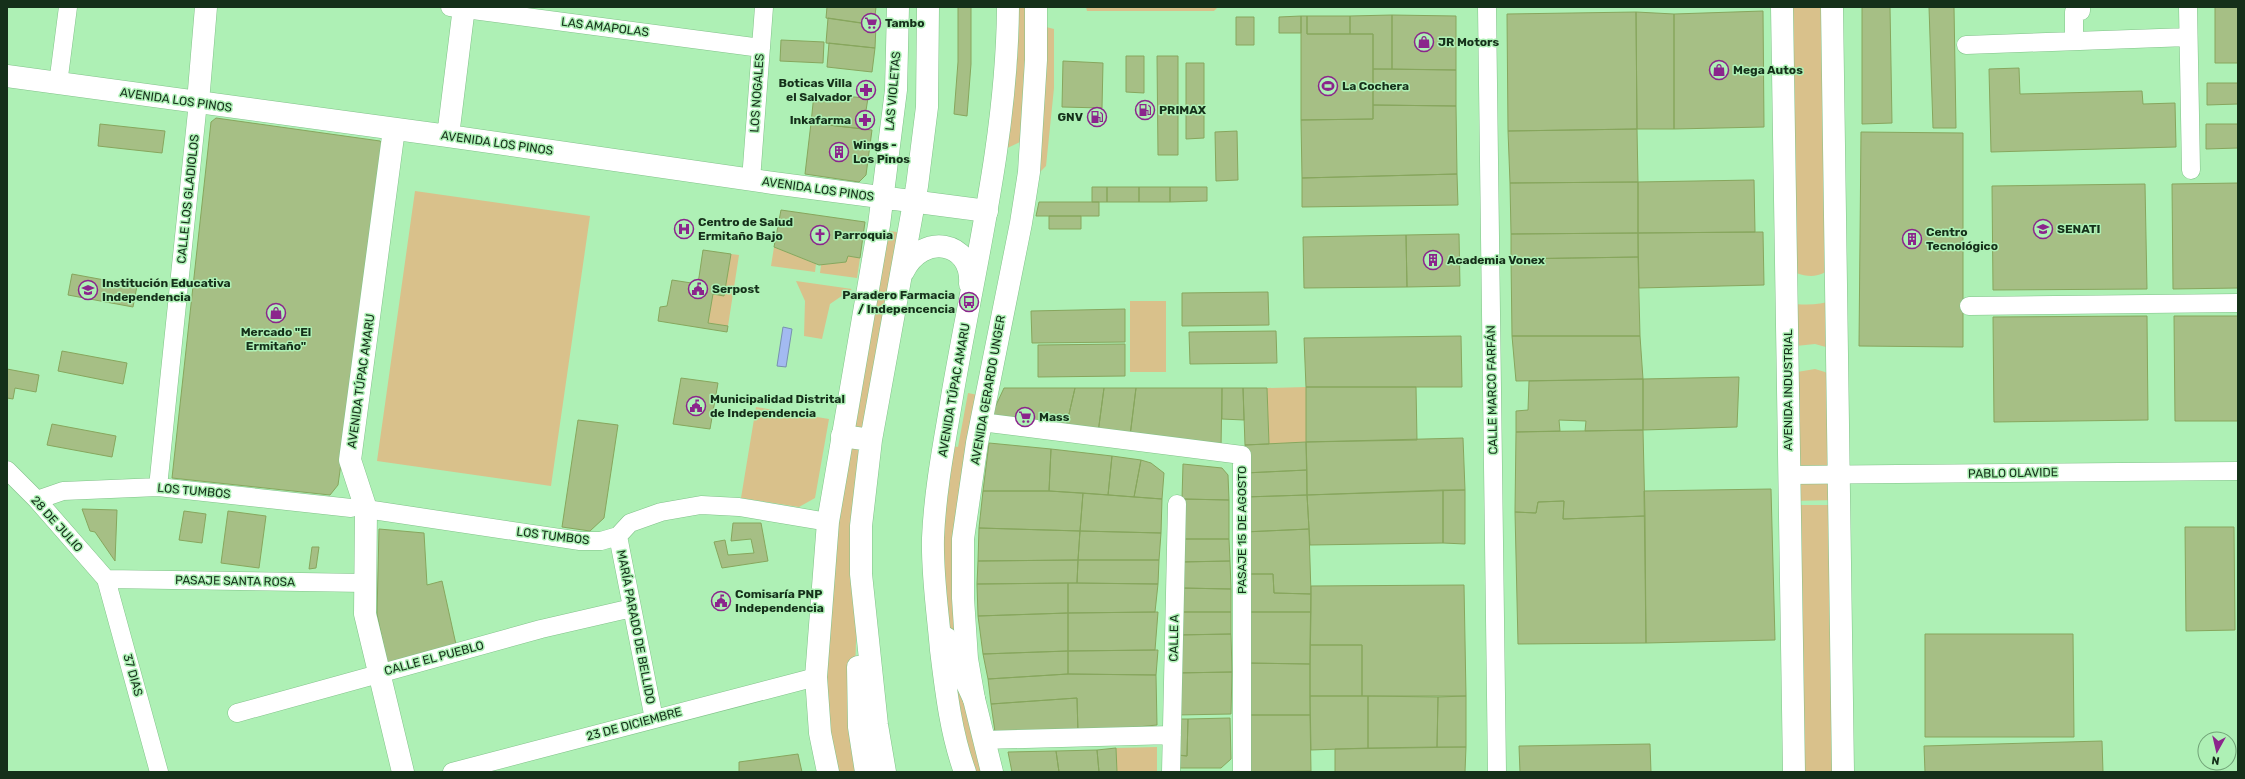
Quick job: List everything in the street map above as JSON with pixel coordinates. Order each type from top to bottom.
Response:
[{"type":"main road","name":"CALLE LOS GLADIOLOS","points":[[198,102],[206,7]]},
{"type":"main road","name":"LAS VIOLETAS","points":[[882,198],[896,90],[898,7]]},
{"type":"main road","points":[[866,772],[859,727],[858,674],[861,526],[871,440],[914,202],[927,107],[928,7]]},
{"type":"main road","name":"AVENIDA TÚPAC AMARU","points":[[966,772],[959,754],[950,710],[936,617],[933,538],[936,506],[969,302],[987,211],[1008,39],[1008,7]]},
{"type":"main road","name":"AVENIDA GERARDO UNGER","points":[[992,772],[983,740],[967,659],[963,605],[963,539],[981,422],[1000,320],[1021,223],[1029,172],[1036,60],[1036,7]]},
{"type":"main road","name":"AVENIDA INDUSTRIAL","points":[[1782,7],[1794,772]]},
{"type":"main road","points":[[1832,7],[1843,772]]},
{"type":"main road","points":[[448,136],[459,8]]},
{"type":"main road","name":"AVENIDA LOS PINOS","points":[[7,76],[448,136],[751,180],[987,211]]},
{"type":"main road","name":"AVENIDA TÚPAC AMARU","points":[[394,129],[350,460],[359,508],[365,583],[365,614],[403,772]]},
{"type":"main road","points":[[828,772],[820,733],[816,677],[828,522],[882,198]]},
{"type":"main road","points":[[900,280],[908,262],[918,252],[932,246],[947,247],[960,255],[968,267],[970,281],[969,302]]},
{"type":"main road","points":[[842,436],[871,440]]},
{"type":"main road","points":[[861,574],[877,725],[885,772]]},
{"type":"main road","points":[[936,617],[974,699]]},
{"type":"street","points":[[58,84],[68,7]]},
{"type":"street","name":"LOS NOGALES","points":[[751,180],[764,7]]},
{"type":"street","name":"CALLE MARCO FARFÁN","points":[[1487,7],[1497,772]]},
{"type":"street","points":[[2074,41],[2074,12],[2082,11],[2081,7]]},
{"type":"street","points":[[2188,7],[2191,170]]},
{"type":"street","name":"LAS AMAPOLAS","points":[[459,8],[761,48]]},
{"type":"street","points":[[1966,45],[2188,37]]},
{"type":"street","name":"CALLE LOS GLADIOLOS","points":[[158,487],[198,102]]},
{"type":"street","points":[[1969,306],[2238,303]]},
{"type":"street","name":"PASAJE 15 DE AGOSTO","points":[[981,422],[1242,455],[1242,772]]},
{"type":"street","name":"28 DE JULIO","points":[[7,470],[37,500],[106,578]]},
{"type":"street","name":"PABLO OLAVIDE","points":[[1789,475],[2238,471]]},
{"type":"street","name":"LOS TUMBOS","points":[[37,500],[63,491],[158,487],[359,508],[580,541],[601,541],[618,536],[630,523],[661,512],[701,505],[739,507],[828,522]]},
{"type":"street","name":"CALLE A","points":[[1171,772],[1177,504]]},
{"type":"street","name":"MARÍA PARADO DE BELLIDO","points":[[618,536],[654,719]]},
{"type":"street","name":"PASAJE SANTA ROSA","points":[[106,578],[365,583]]},
{"type":"street","name":"37 DIAS","points":[[106,578],[159,772]]},
{"type":"street","name":"CALLE EL PUEBLO","points":[[237,713],[541,629],[632,608]]},
{"type":"street","name":"23 DE DICIEMBRE","points":[[452,772],[816,677]]},
{"type":"street","points":[[983,740],[1172,735]]},
{"type":"shaded area","points":[[1015,7],[1033,7],[1029,143],[1020,142],[1001,151]]},
{"type":"shaded area","points":[[1086,7],[1218,7],[1214,11],[1087,11]]},
{"type":"shaded area","points":[[1784,7],[1830,7],[1833,266],[1829,270],[1816,276],[1807,276],[1796,273]]},
{"type":"shaded area","points":[[1038,25],[1054,29],[1054,88],[1046,166],[1030,182]]},
{"type":"shaded area","points":[[415,191],[590,216],[551,486],[377,461]]},
{"type":"shaded area","points":[[881,230],[905,233],[864,431],[850,428]]},
{"type":"shaded area","points":[[774,247],[816,264],[815,272],[771,266]]},
{"type":"shaded area","points":[[731,254],[739,255],[728,326],[708,323],[713,294],[724,295]]},
{"type":"shaded area","points":[[848,256],[860,258],[857,278],[820,273],[821,265],[846,262]]},
{"type":"shaded area","points":[[796,281],[852,289],[830,304],[822,339],[804,336],[805,301]]},
{"type":"shaded area","points":[[1833,300],[1833,349],[1815,344],[1796,346],[1795,304],[1824,303]]},
{"type":"shaded area","points":[[1130,301],[1166,301],[1166,372],[1130,372]]},
{"type":"shaded area","points":[[1815,369],[1825,372],[1833,378],[1836,472],[1791,472],[1797,372]]},
{"type":"shaded area","points":[[1306,387],[1306,442],[1269,444],[1267,388]]},
{"type":"shaded area","points":[[968,393],[983,396],[964,657],[938,615],[947,445],[958,447]]},
{"type":"shaded area","points":[[756,407],[829,419],[815,498],[799,507],[741,498]]},
{"type":"shaded area","points":[[845,442],[862,444],[855,674],[863,772],[831,772],[818,676]]},
{"type":"shaded area","points":[[1790,476],[1836,476],[1837,500],[1791,501]]},
{"type":"shaded area","points":[[1791,505],[1836,505],[1839,772],[1795,772]]},
{"type":"shaded area","points":[[943,638],[990,772],[968,772]]},
{"type":"shaded area","points":[[1157,747],[1157,772],[1117,772],[1116,748]]},
{"type":"water","points":[[783,327],[792,329],[786,367],[777,366]]},
{"type":"building","points":[[827,7],[876,7],[874,25],[826,18]]},
{"type":"building","points":[[958,7],[971,7],[971,64],[967,116],[954,114],[958,62]]},
{"type":"building","points":[[1862,7],[1890,7],[1892,123],[1862,124]]},
{"type":"building","points":[[1929,7],[1954,7],[1956,128],[1933,128]]},
{"type":"building","points":[[2215,7],[2238,7],[2238,63],[2215,63]]},
{"type":"building","name":"Mega Autos","points":[[1763,11],[1764,127],[1674,129],[1674,14]]},
{"type":"building","points":[[1636,12],[1674,14],[1674,129],[1637,129]]},
{"type":"building","points":[[1636,12],[1637,129],[1508,131],[1507,14]]},
{"type":"building","name":"JR Motors","points":[[1392,15],[1456,16],[1456,70],[1392,69]]},
{"type":"building","points":[[1392,15],[1392,69],[1373,69],[1373,34],[1350,34],[1350,16]]},
{"type":"building","points":[[1301,16],[1307,16],[1307,34],[1373,34],[1373,119],[1301,120]]},
{"type":"building","points":[[1301,16],[1301,33],[1279,33],[1279,17]]},
{"type":"building","points":[[1307,16],[1350,16],[1350,34],[1307,34]]},
{"type":"building","points":[[1236,17],[1254,17],[1254,45],[1236,45]]},
{"type":"building","points":[[828,18],[876,25],[875,48],[826,43]]},
{"type":"building","points":[[781,40],[824,42],[823,63],[780,61]]},
{"type":"building","points":[[829,43],[875,48],[872,72],[827,67]]},
{"type":"building","points":[[1126,56],[1144,56],[1144,93],[1126,92]]},
{"type":"building","points":[[1157,56],[1178,56],[1178,155],[1158,155]]},
{"type":"building","points":[[1063,61],[1103,63],[1102,108],[1062,107]]},
{"type":"building","points":[[1186,63],[1204,63],[1204,138],[1186,139]]},
{"type":"building","points":[[2019,68],[2020,94],[2142,91],[2143,104],[2175,103],[2176,147],[1991,152],[1989,69]]},
{"type":"building","points":[[1373,69],[1456,70],[1456,106],[1373,105]]},
{"type":"building","points":[[2207,83],[2238,83],[2238,104],[2207,105]]},
{"type":"building","points":[[814,94],[868,98],[863,129],[811,123]]},
{"type":"building","points":[[1373,105],[1456,106],[1457,174],[1302,178],[1301,120],[1373,119]]},
{"type":"building","name":"Mercado \"El Ermitaño\"","points":[[216,118],[380,141],[385,148],[338,485],[330,495],[172,478],[211,122]]},
{"type":"building","name":"Wings - Los Pinos","points":[[811,123],[872,130],[866,175],[859,182],[805,174]]},
{"type":"building","points":[[100,124],[165,131],[162,153],[98,146]]},
{"type":"building","points":[[2206,124],[2238,124],[2238,148],[2206,149]]},
{"type":"building","points":[[1637,129],[1638,182],[1510,183],[1508,131]]},
{"type":"building","points":[[1237,131],[1238,180],[1216,181],[1215,132]]},
{"type":"building","name":"Centro Tecnológico","points":[[1861,132],[1963,133],[1963,347],[1859,346]]},
{"type":"building","points":[[1457,174],[1458,205],[1302,207],[1302,178]]},
{"type":"building","points":[[1754,180],[1755,232],[1638,233],[1638,182]]},
{"type":"building","points":[[1638,182],[1638,233],[1511,234],[1510,183]]},
{"type":"building","points":[[2238,183],[2238,288],[2173,289],[2172,184]]},
{"type":"building","points":[[2145,184],[2147,289],[1993,290],[1992,186]]},
{"type":"building","points":[[1092,187],[1107,187],[1107,202],[1092,202]]},
{"type":"building","points":[[1107,187],[1139,187],[1139,202],[1107,202]]},
{"type":"building","points":[[1139,187],[1170,187],[1170,202],[1139,202]]},
{"type":"building","points":[[1170,187],[1207,187],[1207,201],[1170,202]]},
{"type":"building","points":[[1039,202],[1099,202],[1099,216],[1036,216]]},
{"type":"building","name":"Parroquia","points":[[781,210],[865,222],[860,258],[848,256],[846,262],[819,265],[774,247]]},
{"type":"building","points":[[1049,216],[1081,216],[1081,229],[1049,229]]},
{"type":"building","points":[[1763,232],[1764,285],[1639,288],[1638,233]]},
{"type":"building","points":[[1638,233],[1638,257],[1511,259],[1511,234]]},
{"type":"building","name":"Academia Vonex","points":[[1459,234],[1460,286],[1407,287],[1406,235]]},
{"type":"building","points":[[1406,235],[1407,287],[1304,288],[1303,237]]},
{"type":"building","name":"Serpost","points":[[703,250],[731,254],[724,296],[713,294],[708,323],[728,326],[727,332],[658,321],[660,307],[667,306],[672,280],[698,284]]},
{"type":"building","points":[[1638,257],[1640,336],[1512,336],[1511,259]]},
{"type":"building","points":[[72,274],[137,286],[133,307],[68,295]]},
{"type":"building","points":[[1268,292],[1269,325],[1182,326],[1182,293]]},
{"type":"building","points":[[1125,309],[1125,342],[1032,343],[1031,311]]},
{"type":"building","points":[[2147,316],[2148,420],[1994,422],[1993,317]]},
{"type":"building","points":[[2174,316],[2238,316],[2238,421],[2175,421]]},
{"type":"building","points":[[1276,331],[1277,363],[1190,364],[1189,332]]},
{"type":"building","points":[[1461,336],[1462,387],[1306,387],[1304,338]]},
{"type":"building","points":[[1512,336],[1640,336],[1643,379],[1516,381]]},
{"type":"building","points":[[1125,344],[1125,376],[1038,377],[1038,345]]},
{"type":"building","points":[[62,351],[127,363],[123,384],[58,371]]},
{"type":"building","points":[[7,369],[39,375],[36,392],[15,388],[13,399],[7,398]]},
{"type":"building","points":[[1739,377],[1737,427],[1643,430],[1643,379]]},
{"type":"building","points":[[681,378],[718,383],[710,429],[673,424]]},
{"type":"building","points":[[1643,379],[1643,430],[1585,431],[1586,421],[1559,420],[1560,431],[1516,432],[1516,411],[1528,410],[1529,381]]},
{"type":"building","points":[[1306,387],[1416,387],[1417,440],[1306,442]]},
{"type":"building","points":[[1004,388],[1075,388],[1066,427],[990,418]]},
{"type":"building","points":[[1075,388],[1104,388],[1098,433],[1066,427]]},
{"type":"building","points":[[1104,388],[1136,388],[1130,436],[1098,433]]},
{"type":"building","points":[[1136,388],[1222,388],[1221,448],[1130,436]]},
{"type":"building","points":[[1222,388],[1243,388],[1244,420],[1222,419]]},
{"type":"building","points":[[1243,388],[1267,388],[1269,444],[1245,445]]},
{"type":"building","points":[[578,420],[618,425],[604,518],[590,531],[562,527]]},
{"type":"building","points":[[52,424],[116,436],[112,457],[47,445]]},
{"type":"building","points":[[1643,430],[1645,516],[1563,519],[1564,501],[1538,502],[1536,513],[1515,512],[1516,432]]},
{"type":"building","points":[[1463,438],[1465,490],[1307,495],[1306,442]]},
{"type":"building","points":[[1306,442],[1307,470],[1245,473],[1245,445]]},
{"type":"building","points":[[989,443],[1051,449],[1049,491],[983,491]]},
{"type":"building","points":[[1051,449],[1112,456],[1108,495],[1049,491]]},
{"type":"building","points":[[1112,456],[1141,460],[1134,497],[1108,495]]},
{"type":"building","points":[[1141,460],[1151,463],[1164,473],[1162,499],[1134,497]]},
{"type":"building","points":[[1183,464],[1222,468],[1228,475],[1229,500],[1182,499]]},
{"type":"building","points":[[1307,470],[1307,495],[1245,497],[1245,473]]},
{"type":"building","points":[[1771,489],[1775,640],[1646,643],[1644,491]]},
{"type":"building","points":[[1443,490],[1465,490],[1465,544],[1443,543]]},
{"type":"building","points":[[1443,490],[1443,543],[1310,545],[1307,495]]},
{"type":"building","points":[[983,491],[1049,491],[1083,493],[1080,531],[979,528]]},
{"type":"building","points":[[1083,493],[1162,499],[1161,533],[1080,531]]},
{"type":"building","points":[[1307,495],[1309,529],[1244,532],[1245,497]]},
{"type":"building","points":[[1182,499],[1229,500],[1229,539],[1181,539]]},
{"type":"building","points":[[1564,501],[1563,519],[1645,516],[1646,643],[1518,644],[1515,512],[1536,513],[1538,502]]},
{"type":"building","points":[[82,509],[117,510],[115,561],[95,532],[90,531]]},
{"type":"building","points":[[184,511],[206,514],[202,543],[179,540]]},
{"type":"building","points":[[228,511],[266,516],[259,568],[221,563]]},
{"type":"building","points":[[733,523],[761,523],[768,561],[722,568],[714,542],[725,540],[728,555],[754,553],[751,539],[731,541]]},
{"type":"building","points":[[2185,527],[2234,527],[2235,630],[2186,631]]},
{"type":"building","points":[[979,528],[1080,531],[1078,560],[978,561]]},
{"type":"building","points":[[379,529],[424,533],[427,585],[442,581],[457,649],[388,667],[377,614]]},
{"type":"building","points":[[1309,529],[1311,594],[1274,593],[1273,574],[1245,574],[1244,532]]},
{"type":"building","points":[[1080,531],[1161,533],[1159,560],[1078,560]]},
{"type":"building","points":[[1181,539],[1229,539],[1230,561],[1180,562]]},
{"type":"building","points":[[312,547],[319,547],[316,568],[309,569]]},
{"type":"building","points":[[1078,560],[1159,560],[1158,584],[1077,583]]},
{"type":"building","points":[[1078,560],[1077,583],[977,584],[978,561]]},
{"type":"building","points":[[1230,561],[1231,589],[1180,588],[1180,562]]},
{"type":"building","points":[[1245,574],[1273,574],[1274,593],[1311,594],[1311,612],[1245,612]]},
{"type":"building","points":[[1068,583],[1158,584],[1155,612],[1068,613]]},
{"type":"building","points":[[1068,583],[1068,613],[978,616],[977,584]]},
{"type":"building","points":[[1464,585],[1466,696],[1362,696],[1362,645],[1310,645],[1311,586]]},
{"type":"building","points":[[1180,588],[1231,589],[1231,612],[1179,612]]},
{"type":"building","points":[[1158,612],[1155,650],[1068,651],[1068,613]]},
{"type":"building","points":[[1179,612],[1231,612],[1231,634],[1177,635]]},
{"type":"building","points":[[1245,612],[1311,612],[1310,664],[1245,663]]},
{"type":"building","points":[[1068,613],[1068,651],[983,654],[978,616]]},
{"type":"building","points":[[1231,634],[1232,672],[1175,673],[1177,635]]},
{"type":"building","points":[[1925,634],[2073,634],[2074,737],[1925,737]]},
{"type":"building","points":[[1310,645],[1362,645],[1362,696],[1310,696]]},
{"type":"building","points":[[1158,650],[1156,675],[1068,674],[1068,651]]},
{"type":"building","points":[[1068,651],[1068,674],[988,679],[983,654]]},
{"type":"building","points":[[1245,663],[1310,664],[1310,715],[1246,715]]},
{"type":"building","points":[[1232,672],[1231,714],[1176,715],[1175,673]]},
{"type":"building","points":[[1068,674],[1156,675],[1157,725],[1078,733],[1077,698],[991,704],[988,679]]},
{"type":"building","points":[[1310,696],[1368,696],[1368,748],[1311,750]]},
{"type":"building","points":[[1368,696],[1438,697],[1437,747],[1368,748]]},
{"type":"building","points":[[1466,696],[1466,747],[1437,747],[1438,697]]},
{"type":"building","points":[[1077,698],[1078,733],[995,732],[991,704]]},
{"type":"building","points":[[1246,715],[1310,715],[1311,771],[1245,772]]},
{"type":"building","points":[[1230,718],[1231,759],[1221,768],[1179,768],[1179,755],[1187,756],[1188,719]]},
{"type":"building","points":[[1175,719],[1188,719],[1187,756],[1175,755]]},
{"type":"building","points":[[2102,741],[2103,772],[1925,772],[1924,746]]},
{"type":"building","points":[[1650,744],[1651,772],[1520,772],[1519,746]]},
{"type":"building","points":[[1466,747],[1465,772],[1335,772],[1335,749]]},
{"type":"building","points":[[1116,748],[1117,772],[1099,772],[1097,750]]},
{"type":"building","points":[[1097,750],[1099,772],[1059,772],[1056,751]]},
{"type":"building","points":[[1056,751],[1059,772],[1012,772],[1008,752]]},
{"type":"building","points":[[798,754],[802,772],[739,772],[739,762]]},
{"type":"place","name":"Tambo","points":[[871,23]]},
{"type":"place","name":"JR Motors","points":[[1424,42]]},
{"type":"place","name":"Mega Autos","points":[[1719,70]]},
{"type":"place","name":"La Cochera","points":[[1328,86]]},
{"type":"place","name":"Boticas Villa el Salvador","points":[[866,90]]},
{"type":"place","name":"PRIMAX","points":[[1145,110]]},
{"type":"place","name":"GNV","points":[[1097,117]]},
{"type":"place","name":"Inkafarma","points":[[865,120]]},
{"type":"place","name":"Wings - Los Pinos","points":[[839,152]]},
{"type":"place","name":"Centro de Salud Ermitaño Bajo","points":[[684,229]]},
{"type":"place","name":"SENATI","points":[[2043,229]]},
{"type":"place","name":"Parroquia","points":[[820,235]]},
{"type":"place","name":"Centro Tecnológico","points":[[1912,239]]},
{"type":"place","name":"Academia Vonex","points":[[1433,260]]},
{"type":"place","name":"Serpost","points":[[698,289]]},
{"type":"place","name":"Institución Educativa Independencia","points":[[88,290]]},
{"type":"place","name":"Paradero Farmacia / Indepencencia","points":[[969,302]]},
{"type":"place","name":"Mercado \"El Ermitaño\"","points":[[276,313]]},
{"type":"place","name":"Municipalidad Distrital de Independencia","points":[[696,406]]},
{"type":"place","name":"Mass","points":[[1025,417]]},
{"type":"place","name":"Comisaría PNP Independencia","points":[[721,601]]}]
